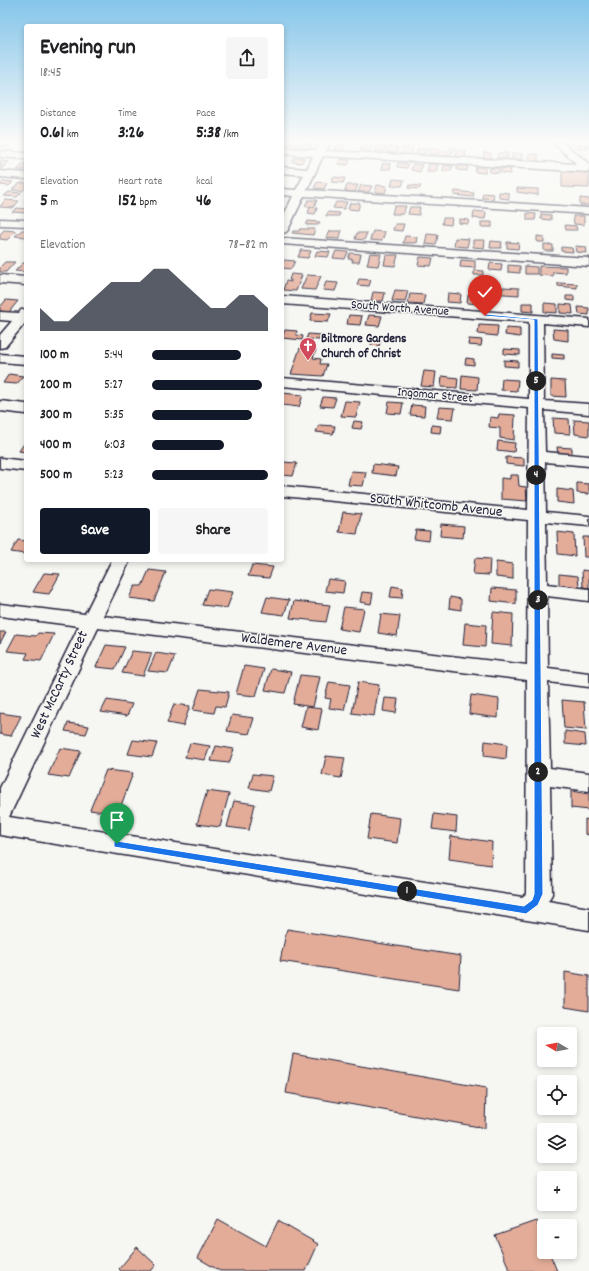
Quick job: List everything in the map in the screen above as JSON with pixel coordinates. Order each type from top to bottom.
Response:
[{"type":"street","points":[[285,216],[295,201]]},
{"type":"street","points":[[433,201],[589,211]]},
{"type":"street","points":[[0,222],[24,223]]},
{"type":"street","points":[[284,241],[589,262]]},
{"type":"street","points":[[0,279],[24,281]]},
{"type":"street","name":"South Worth Avenue","points":[[284,300],[589,323]]},
{"type":"street","points":[[0,316],[24,316]]},
{"type":"street","points":[[0,344],[24,317]]},
{"type":"street","points":[[526,910],[535,902],[538,894],[536,319]]},
{"type":"street","points":[[0,358],[24,360]]},
{"type":"street","name":"Ingomar Street","points":[[284,382],[589,409]]},
{"type":"street","points":[[0,406],[24,409]]},
{"type":"street","points":[[543,457],[589,461]]},
{"type":"street","points":[[0,463],[24,466]]},
{"type":"street","name":"South Whitcomb Avenue","points":[[284,491],[589,521]]},
{"type":"street","name":"West McCarty Street","points":[[0,812],[90,621],[120,562]]},
{"type":"street","points":[[538,590],[589,595]]},
{"type":"street","name":"Waldemere Avenue","points":[[0,610],[589,680]]},
{"type":"street","points":[[538,776],[589,782]]},
{"type":"street","points":[[0,825],[589,919]]},
{"type":"building","points":[[4,201],[19,201],[13,208],[0,207]]},
{"type":"building","points":[[307,201],[316,201],[314,207],[305,206]]},
{"type":"building","points":[[580,201],[589,201],[589,205],[580,205]]},
{"type":"building","points":[[336,202],[347,202],[344,209],[333,208]]},
{"type":"building","points":[[350,203],[360,203],[358,210],[348,209]]},
{"type":"building","points":[[394,206],[406,206],[403,214],[392,214]]},
{"type":"building","points":[[310,207],[317,208],[315,214],[308,213]]},
{"type":"building","points":[[410,207],[420,207],[419,215],[408,214]]},
{"type":"building","points":[[17,208],[24,209],[24,213],[12,212]]},
{"type":"building","points":[[474,211],[486,212],[485,219],[473,218]]},
{"type":"building","points":[[328,212],[340,213],[339,216],[326,216]]},
{"type":"building","points":[[527,213],[536,214],[535,220],[527,220]]},
{"type":"building","points":[[541,214],[551,215],[551,220],[541,219]]},
{"type":"building","points":[[573,216],[584,216],[584,225],[574,224]]},
{"type":"building","points":[[443,218],[452,218],[451,225],[442,224]]},
{"type":"building","points":[[459,219],[469,220],[468,224],[459,223]]},
{"type":"building","points":[[308,221],[320,222],[318,225],[306,225]]},
{"type":"building","points":[[481,222],[492,222],[492,227],[481,227]]},
{"type":"building","points":[[395,224],[404,224],[402,231],[393,230]]},
{"type":"building","points":[[565,225],[576,226],[577,230],[566,230]]},
{"type":"building","points":[[300,229],[315,229],[313,235],[292,233],[293,231],[299,231]]},
{"type":"building","points":[[4,230],[16,231],[7,240],[0,239],[0,234]]},
{"type":"building","points":[[22,230],[24,230],[24,237],[15,236]]},
{"type":"building","points":[[330,231],[342,231],[339,239],[327,238]]},
{"type":"building","points":[[373,231],[385,232],[382,241],[370,240]]},
{"type":"building","points":[[357,233],[367,233],[364,240],[355,239]]},
{"type":"building","points":[[427,234],[438,235],[436,245],[425,244]]},
{"type":"building","points":[[405,236],[417,237],[416,243],[403,243]]},
{"type":"building","points":[[537,236],[544,237],[544,242],[537,242]]},
{"type":"building","points":[[455,238],[469,239],[467,247],[454,246]]},
{"type":"building","points":[[473,240],[485,240],[484,248],[473,247]]},
{"type":"building","points":[[491,241],[502,242],[501,248],[490,248]]},
{"type":"building","points":[[507,242],[519,243],[518,249],[507,248]]},
{"type":"building","points":[[544,244],[553,245],[553,251],[544,251]]},
{"type":"building","points":[[575,246],[586,247],[587,253],[576,252]]},
{"type":"building","points":[[561,247],[572,248],[573,252],[561,251]]},
{"type":"building","points":[[301,250],[311,251],[308,258],[298,257]]},
{"type":"building","points":[[317,251],[330,252],[328,257],[315,256]]},
{"type":"building","points":[[336,251],[348,252],[345,259],[333,258]]},
{"type":"building","points":[[350,253],[361,254],[359,262],[352,262],[353,259],[348,259]]},
{"type":"building","points":[[370,253],[381,254],[378,266],[367,265]]},
{"type":"building","points":[[386,255],[398,255],[395,266],[384,265]]},
{"type":"building","points":[[420,257],[433,258],[431,266],[418,265]]},
{"type":"building","points":[[284,260],[295,261],[291,269],[284,268]]},
{"type":"building","points":[[461,260],[475,261],[475,268],[460,267]]},
{"type":"building","points":[[5,262],[15,262],[6,272],[0,272],[0,267]]},
{"type":"building","points":[[23,263],[24,263],[24,272],[15,271]]},
{"type":"building","points":[[490,263],[502,264],[501,271],[489,270]]},
{"type":"building","points":[[508,265],[520,266],[520,273],[508,272]]},
{"type":"building","points":[[525,266],[537,267],[537,274],[525,274]]},
{"type":"building","points":[[539,266],[566,267],[566,273],[553,272],[553,276],[539,275]]},
{"type":"building","points":[[474,270],[483,271],[483,275],[474,275]]},
{"type":"building","points":[[291,274],[302,275],[296,291],[284,290],[286,281],[291,282],[291,280],[289,280]]},
{"type":"building","points":[[307,275],[321,276],[315,290],[301,289]]},
{"type":"building","points":[[359,279],[371,280],[369,286],[357,285]]},
{"type":"building","points":[[326,282],[338,283],[335,291],[323,290]]},
{"type":"building","points":[[558,283],[577,284],[577,288],[558,286]]},
{"type":"building","points":[[503,287],[519,288],[519,295],[489,293],[489,288],[503,289]]},
{"type":"building","points":[[395,290],[408,291],[405,302],[392,301]]},
{"type":"building","points":[[373,292],[385,293],[383,301],[371,301]]},
{"type":"building","points":[[448,293],[461,294],[460,303],[447,302]]},
{"type":"building","points":[[410,294],[425,295],[423,304],[408,303]]},
{"type":"building","points":[[468,295],[480,296],[480,304],[467,303]]},
{"type":"building","points":[[566,296],[574,296],[574,301],[566,300]]},
{"type":"building","points":[[6,300],[18,301],[9,312],[0,311],[0,307]]},
{"type":"building","points":[[522,303],[533,303],[533,312],[522,311]]},
{"type":"building","points":[[544,303],[557,304],[557,313],[544,312]]},
{"type":"building","points":[[560,304],[572,305],[573,314],[560,313]]},
{"type":"building","points":[[578,307],[589,308],[589,315],[579,314]]},
{"type":"building","points":[[312,313],[331,314],[328,322],[310,321]]},
{"type":"building","points":[[349,315],[362,316],[360,325],[347,324]]},
{"type":"building","points":[[369,315],[382,316],[379,326],[366,325]]},
{"type":"building","points":[[479,325],[498,326],[497,336],[478,334]]},
{"type":"building","points":[[506,328],[520,329],[520,337],[505,335]]},
{"type":"building","points":[[553,329],[568,330],[568,341],[554,339]]},
{"type":"building","points":[[285,330],[297,331],[296,335],[303,336],[302,340],[284,338]]},
{"type":"building","points":[[308,334],[321,335],[319,340],[306,339]]},
{"type":"building","points":[[372,339],[381,340],[379,346],[371,345]]},
{"type":"building","points":[[469,339],[482,340],[481,346],[468,345]]},
{"type":"building","name":"Biltmore Gardens Church of Christ","points":[[300,348],[316,350],[313,358],[321,359],[320,364],[327,364],[323,376],[291,374]]},
{"type":"building","points":[[504,349],[520,350],[520,355],[504,354]]},
{"type":"building","points":[[552,354],[564,355],[564,359],[552,358]]},
{"type":"building","points":[[466,358],[474,359],[474,365],[465,364]]},
{"type":"building","points":[[504,360],[518,361],[518,367],[504,366]]},
{"type":"building","points":[[424,371],[436,372],[434,387],[421,386]]},
{"type":"building","points":[[9,374],[23,376],[17,384],[3,383]]},
{"type":"building","points":[[462,375],[478,377],[477,390],[461,389]]},
{"type":"building","points":[[442,376],[458,378],[457,388],[441,387]]},
{"type":"building","points":[[502,379],[518,380],[517,391],[501,390]]},
{"type":"building","points":[[551,380],[565,381],[566,397],[551,396]]},
{"type":"building","points":[[284,393],[303,395],[299,407],[284,405]]},
{"type":"building","points":[[323,397],[336,398],[333,407],[320,406]]},
{"type":"building","points":[[345,401],[360,402],[356,417],[341,416]]},
{"type":"building","points":[[389,402],[403,403],[401,414],[387,413]]},
{"type":"building","points":[[412,405],[425,406],[424,416],[410,415]]},
{"type":"building","points":[[439,407],[455,408],[453,419],[437,418]]},
{"type":"building","points":[[499,414],[515,415],[514,440],[500,438],[500,428],[489,427],[490,417],[498,418]]},
{"type":"building","points":[[553,418],[569,419],[570,434],[554,433]]},
{"type":"building","points":[[574,420],[589,421],[589,436],[575,434]]},
{"type":"building","points":[[354,421],[363,422],[361,429],[352,428]]},
{"type":"building","points":[[319,425],[335,426],[333,434],[316,432]]},
{"type":"building","points":[[432,425],[441,426],[440,433],[431,432]]},
{"type":"building","points":[[498,441],[515,443],[514,452],[497,450]]},
{"type":"building","points":[[24,444],[24,452],[19,451]]},
{"type":"building","points":[[557,447],[572,448],[572,456],[558,455]]},
{"type":"building","points":[[506,457],[524,458],[524,466],[506,464]]},
{"type":"building","points":[[284,462],[297,463],[293,476],[284,475]]},
{"type":"building","points":[[373,464],[398,467],[396,476],[372,473]]},
{"type":"building","points":[[351,471],[366,472],[363,486],[348,485]]},
{"type":"building","points":[[510,475],[518,475],[519,486],[526,487],[527,501],[501,499],[501,478],[510,479]]},
{"type":"building","points":[[577,483],[589,484],[589,494],[577,493]]},
{"type":"building","points":[[557,489],[573,491],[574,504],[557,502]]},
{"type":"building","points":[[343,512],[361,514],[357,534],[339,532]]},
{"type":"building","points":[[441,524],[464,526],[463,538],[440,536]]},
{"type":"building","points":[[416,530],[430,531],[429,541],[414,539]]},
{"type":"building","points":[[557,532],[574,534],[575,556],[558,554]]},
{"type":"building","points":[[583,537],[589,537],[589,557],[584,557]]},
{"type":"building","points":[[18,540],[24,541],[24,554],[11,552]]},
{"type":"building","points":[[475,558],[490,559],[489,575],[473,574]]},
{"type":"building","points":[[496,562],[513,564],[513,579],[496,577]]},
{"type":"building","points":[[252,565],[273,567],[269,578],[248,576]]},
{"type":"building","points":[[149,570],[166,572],[154,601],[129,598],[135,586],[142,586]]},
{"type":"building","points":[[582,570],[589,571],[589,588],[583,587]]},
{"type":"building","points":[[44,573],[60,574],[49,594],[33,592]]},
{"type":"building","points":[[559,574],[578,576],[579,587],[559,585]]},
{"type":"building","points":[[328,579],[345,581],[343,593],[325,591]]},
{"type":"building","points":[[392,586],[403,588],[402,598],[390,597]]},
{"type":"building","points":[[492,588],[516,590],[516,604],[491,601]]},
{"type":"building","points":[[208,589],[233,592],[227,608],[202,605]]},
{"type":"building","points":[[362,592],[373,593],[371,604],[360,602]]},
{"type":"building","points":[[267,597],[289,600],[284,615],[262,612]]},
{"type":"building","points":[[450,597],[461,599],[461,610],[449,608]]},
{"type":"building","points":[[294,601],[330,605],[326,622],[290,618]]},
{"type":"building","points":[[344,607],[364,609],[359,632],[339,629]]},
{"type":"building","points":[[493,612],[513,614],[512,646],[491,644]]},
{"type":"building","points":[[381,614],[400,616],[397,636],[378,633]]},
{"type":"building","points":[[465,623],[486,625],[485,647],[463,645]]},
{"type":"building","points":[[0,632],[6,632],[0,643]]},
{"type":"building","points":[[38,633],[54,634],[41,661],[25,659],[28,653],[7,651],[16,634],[36,636]]},
{"type":"building","points":[[106,645],[125,647],[115,669],[96,667]]},
{"type":"building","points":[[132,651],[152,653],[143,676],[122,673]]},
{"type":"building","points":[[156,653],[175,656],[168,673],[148,671]]},
{"type":"building","points":[[244,666],[264,669],[256,696],[236,694]]},
{"type":"building","points":[[271,669],[291,672],[285,693],[265,690]]},
{"type":"building","points":[[300,675],[320,677],[313,707],[293,704]]},
{"type":"building","points":[[329,682],[350,685],[344,710],[329,708],[331,699],[325,698]]},
{"type":"building","points":[[358,682],[379,685],[374,716],[352,713]]},
{"type":"building","points":[[200,689],[229,692],[225,707],[216,706],[214,713],[193,710]]},
{"type":"building","points":[[471,695],[499,699],[498,718],[469,714]]},
{"type":"building","points":[[385,698],[398,699],[396,713],[383,711]]},
{"type":"building","points":[[107,700],[132,704],[127,716],[101,712]]},
{"type":"building","points":[[562,700],[584,702],[586,730],[564,728]]},
{"type":"building","points":[[174,704],[190,706],[183,726],[167,723]]},
{"type":"building","points":[[306,707],[322,709],[318,730],[301,727]]},
{"type":"building","points":[[0,713],[21,716],[11,736],[0,734]]},
{"type":"building","points":[[232,715],[254,718],[249,734],[227,731]]},
{"type":"building","points":[[68,723],[89,726],[86,734],[65,731]]},
{"type":"building","points":[[565,731],[585,734],[586,746],[565,744]]},
{"type":"building","points":[[133,740],[157,743],[152,757],[128,754]]},
{"type":"building","points":[[485,741],[507,744],[506,759],[484,756]]},
{"type":"building","points":[[190,743],[210,746],[205,760],[185,757]]},
{"type":"building","points":[[216,746],[234,749],[229,763],[211,761]]},
{"type":"building","points":[[60,748],[81,751],[69,778],[48,775]]},
{"type":"building","points":[[326,756],[345,758],[341,778],[322,775]]},
{"type":"building","points":[[106,770],[133,773],[118,814],[90,810]]},
{"type":"building","points":[[253,774],[273,776],[269,791],[249,788]]},
{"type":"building","points":[[207,791],[229,794],[220,827],[197,824]]},
{"type":"building","points":[[571,791],[589,794],[589,810],[571,808]]},
{"type":"building","points":[[234,801],[255,804],[249,830],[227,827]]},
{"type":"building","points":[[371,814],[400,818],[397,843],[367,839]]},
{"type":"building","points":[[434,814],[457,817],[456,832],[432,829]]},
{"type":"building","points":[[585,819],[589,820],[589,835],[585,834]]},
{"type":"building","points":[[451,836],[492,842],[491,865],[449,859]]},
{"type":"building","points":[[287,929],[461,956],[459,989],[280,961]]},
{"type":"building","points":[[565,972],[589,976],[589,1011],[565,1007]]},
{"type":"building","points":[[293,1054],[486,1088],[485,1128],[286,1093]]},
{"type":"building","points":[[218,1219],[266,1246],[278,1221],[318,1244],[306,1271],[220,1271],[198,1258]]},
{"type":"building","points":[[536,1221],[537,1259],[552,1259],[557,1271],[510,1271],[495,1235]]},
{"type":"building","points":[[137,1247],[156,1265],[151,1271],[121,1271],[119,1269]]},
{"type":"place","name":"Biltmore Gardens Church of Christ","points":[[308,361]]},
{"type":"route","points":[[117,844],[526,910],[531,908],[538,894],[536,319],[485,316]]}]
